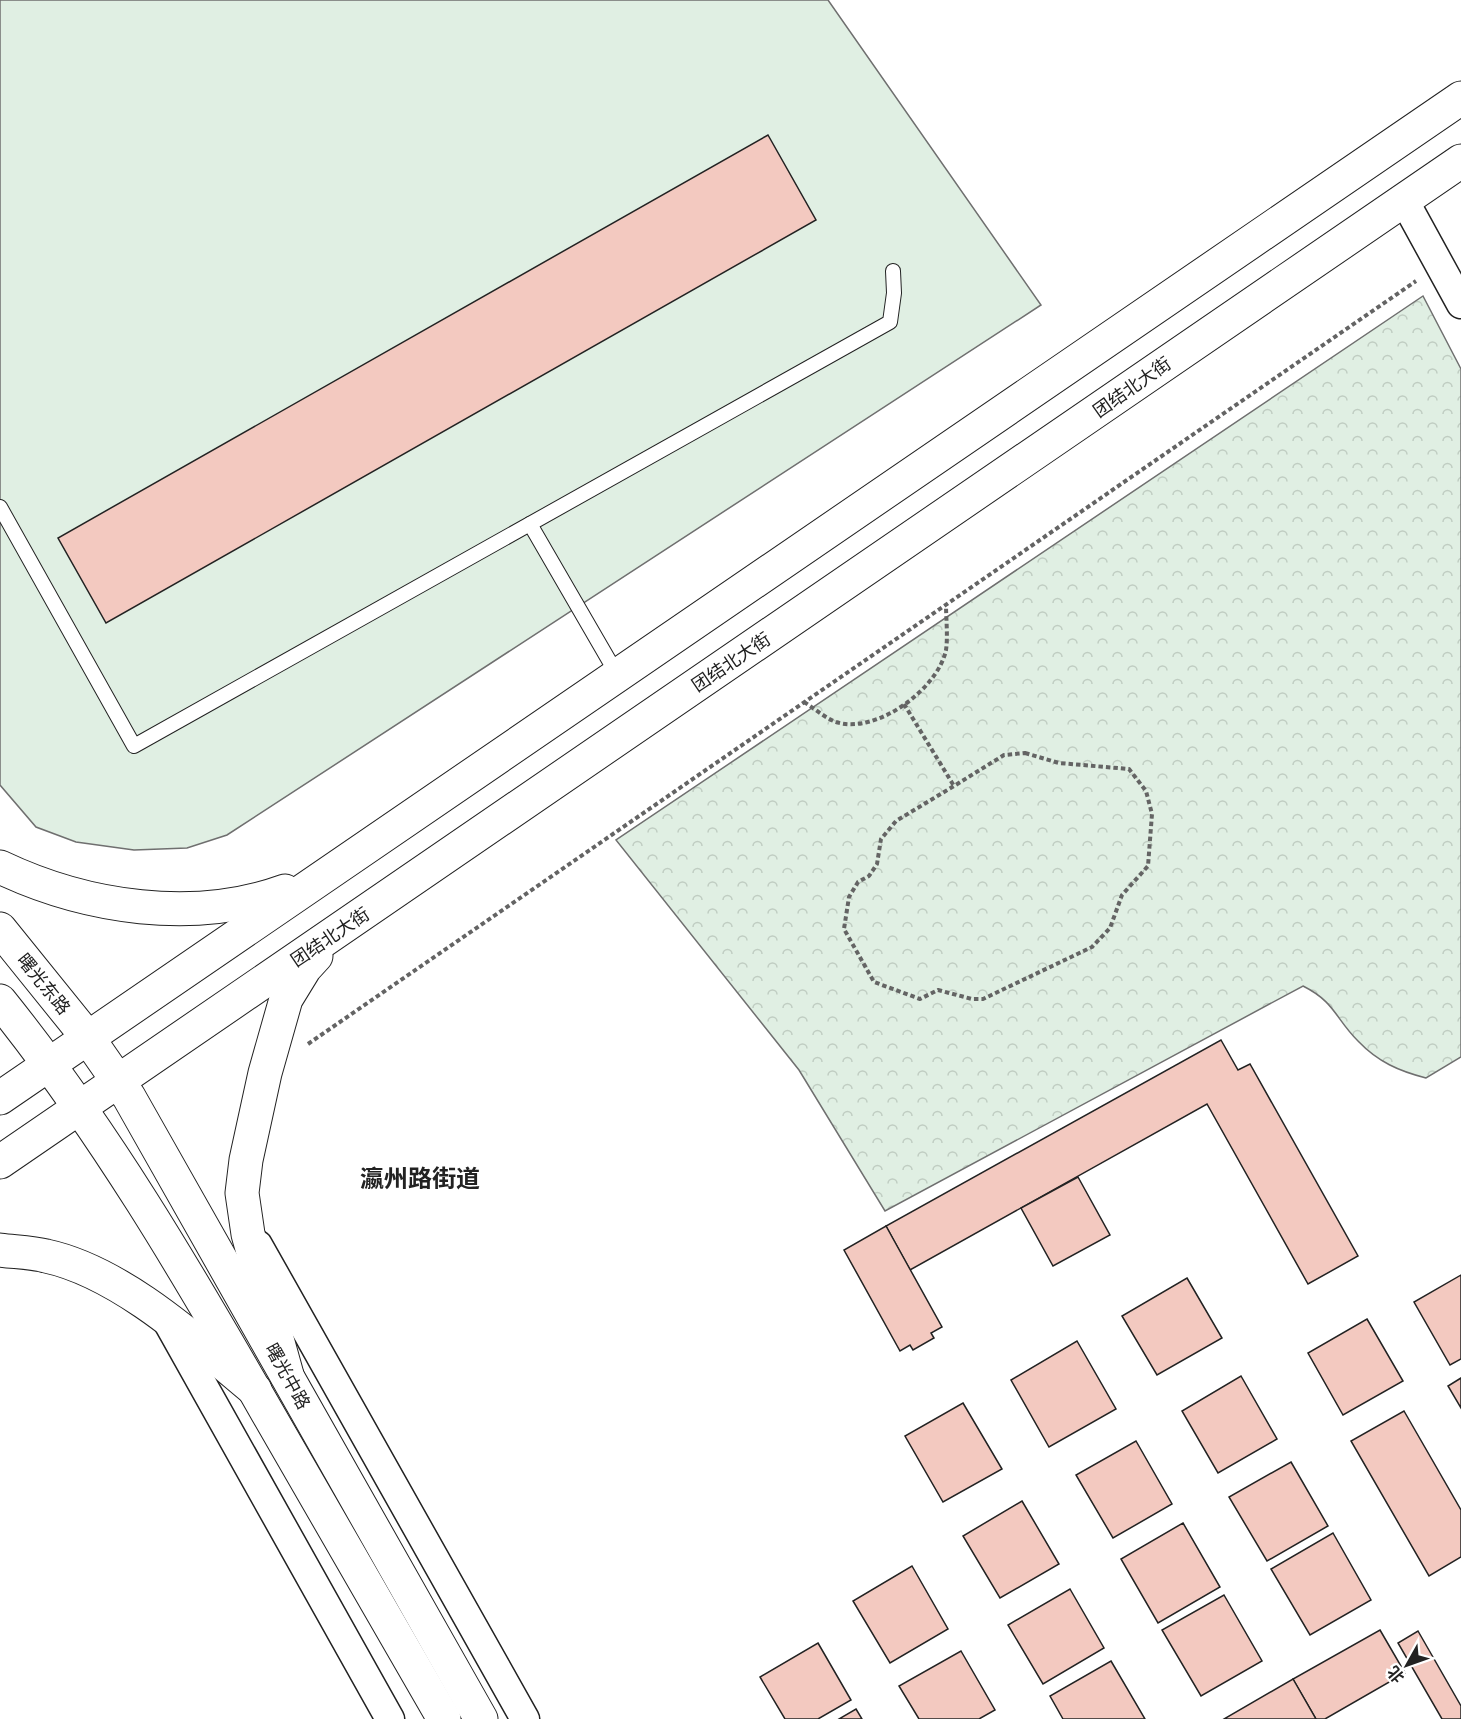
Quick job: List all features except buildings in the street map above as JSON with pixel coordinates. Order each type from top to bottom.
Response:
[{"type":"main road","points":[[0,1098],[1461,98]]},
{"type":"main road","name":"团结北大街","points":[[0,1162],[1461,161]]},
{"type":"main road","points":[[0,867],[84,899],[141,906],[205,908],[254,902],[323,877]]},
{"type":"main road","points":[[287,1375],[258,1276],[246,1223],[242,1193],[246,1160],[269,1057],[286,999],[305,968],[328,944],[365,913]]},
{"type":"main road","name":"曙光东路","points":[[0,929],[88,1038]]},
{"type":"main road","points":[[0,1001],[50,1064]]},
{"type":"main road","name":"曙光中路","points":[[88,1038],[119,1081],[481,1719]]},
{"type":"main road","name":"曙光中路","points":[[50,1064],[81,1107],[162,1233],[444,1719]]},
{"type":"main road","points":[[0,1250],[47,1256],[93,1273],[133,1295],[255,1390]]},
{"type":"street","points":[[1404,200],[1461,304]]},
{"type":"street","points":[[246,1223],[525,1719]]},
{"type":"street","points":[[167,1321],[390,1719]]},
{"type":"lane","points":[[0,507],[135,746],[890,322],[894,293],[893,271]]},
{"type":"lane","points":[[531,524],[618,676]]},
{"type":"path","points":[[304,1046],[1440,265]]},
{"type":"path","points":[[804,702],[836,722],[860,722],[885,716],[903,704],[936,677],[946,650],[946,604]]},
{"type":"path","points":[[903,704],[954,786]]},
{"type":"path","points":[[1025,753],[1059,763],[1129,770],[1146,791],[1152,814],[1148,866],[1122,895],[1110,928],[1092,947],[983,999],[972,999],[938,990],[920,999],[874,982],[844,929],[849,897],[858,882],[868,876],[877,864],[881,839],[896,820],[954,786],[1004,755],[1025,753]]},
{"type":"green space","points":[[0,0],[828,0],[1041,305],[227,835],[187,848],[134,850],[76,842],[36,827],[0,785]]},
{"type":"green space","points":[[1423,296],[1461,369],[1461,1057],[1426,1078],[1398,1069],[1381,1060],[1366,1048],[1350,1033],[1322,998],[1303,986],[885,1211],[799,1070],[616,840]]},
{"type":"district","name":"瀛州路街道","points":[[420,1178]]}]
